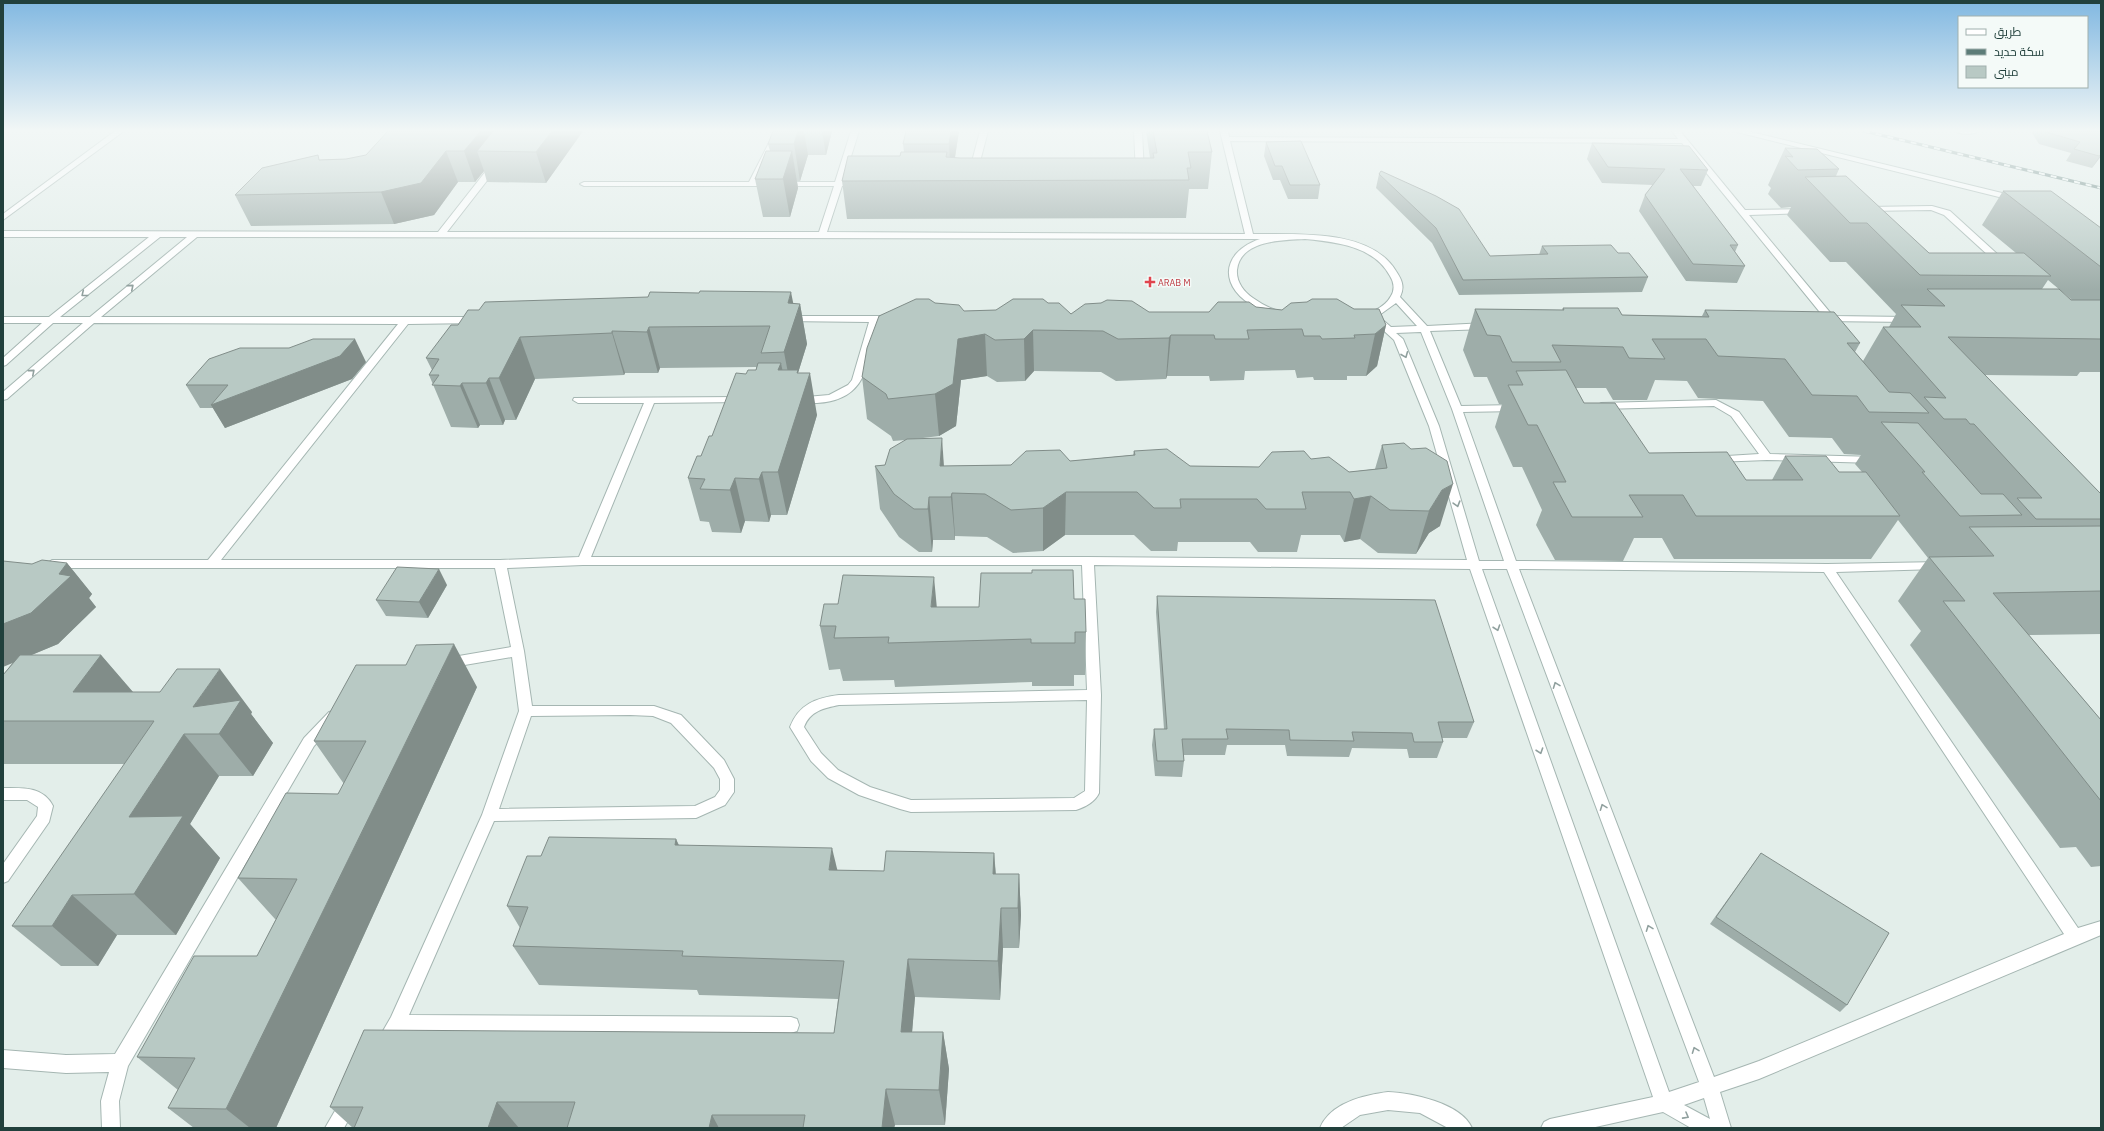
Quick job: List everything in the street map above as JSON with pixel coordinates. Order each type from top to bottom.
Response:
[{"type":"street","points":[[3,218],[49,184]]},
{"type":"street","points":[[441,234],[480,184]]},
{"type":"street","points":[[584,184],[868,184]]},
{"type":"street","points":[[822,236],[837,184]]},
{"type":"street","points":[[1238,184],[1245,212],[1248,235]]},
{"type":"street","points":[[1719,184],[1830,319]]},
{"type":"street","points":[[1956,184],[2002,195],[2025,205]]},
{"type":"street","points":[[1858,209],[1932,208],[1947,213],[2009,269],[1991,267]]},
{"type":"street","points":[[1743,213],[1812,210]]},
{"type":"street","points":[[3,234],[1305,236],[1331,239],[1357,246],[1378,256],[1393,269],[1399,283],[1396,298],[1383,310],[1372,315],[1334,322],[1268,321]]},
{"type":"street","points":[[3,363],[50,321],[158,234]]},
{"type":"street","points":[[3,397],[194,235]]},
{"type":"street","points":[[1279,237],[1257,243],[1240,253],[1232,265],[1231,279],[1240,293],[1258,306],[1282,316],[1308,321]]},
{"type":"street","points":[[1396,298],[1424,328],[1457,409],[1511,565],[1709,1086],[1722,1128]]},
{"type":"street","points":[[1372,315],[1398,339],[1434,426],[1475,566],[1664,1103],[1708,1128]]},
{"type":"street","points":[[785,400],[825,400],[835,398],[851,389],[856,381],[875,319]]},
{"type":"street","points":[[779,320],[906,319]]},
{"type":"street","points":[[1816,319],[1918,320]]},
{"type":"street","points":[[3,320],[485,320]]},
{"type":"street","points":[[210,565],[405,321]]},
{"type":"street","points":[[1388,330],[1494,326]]},
{"type":"street","points":[[578,400],[754,400]]},
{"type":"street","points":[[583,561],[650,400]]},
{"type":"street","points":[[1602,420],[1591,407],[1716,403],[1735,414],[1767,457]]},
{"type":"street","points":[[1457,409],[1526,408]]},
{"type":"street","points":[[1704,459],[1767,457],[1884,460]]},
{"type":"street","points":[[43,564],[210,565],[500,564],[583,561],[1088,561],[1475,566],[1511,565],[1827,568],[1946,564]]},
{"type":"street","points":[[1088,561],[1094,696],[1092,792],[1084,800],[1076,804],[911,806],[898,803],[853,786],[825,766],[797,727],[799,718],[812,707],[830,701],[857,698],[1094,696]]},
{"type":"street","points":[[378,1056],[397,1023],[489,815],[526,711],[518,651],[500,564]]},
{"type":"street","points":[[1827,568],[2075,937]]},
{"type":"street","points":[[431,667],[467,658],[518,651]]},
{"type":"street","points":[[110,1128],[110,1101],[120,1063],[308,742],[327,720],[344,707]]},
{"type":"street","points":[[489,815],[696,812],[720,801],[727,792],[727,779],[719,764],[676,719],[654,711],[526,711]]},
{"type":"street","points":[[3,794],[34,795],[40,797],[46,806],[44,818],[3,876]]},
{"type":"street","points":[[1550,1128],[1664,1103],[1758,1070],[2075,937],[2101,928]]},
{"type":"street","points":[[397,1023],[791,1025]]},
{"type":"street","points":[[3,1059],[66,1064],[120,1063]]},
{"type":"street","points":[[334,1128],[358,1089]]},
{"type":"street","points":[[1328,1128],[1352,1109],[1376,1101],[1403,1100],[1430,1108],[1456,1122],[1463,1128]]},
{"type":"building","points":[[246,184],[418,184],[381,192],[235,195]]},
{"type":"building","points":[[1289,184],[1320,185],[1290,185]]},
{"type":"building","points":[[1389,184],[1409,184],[1436,196],[1459,209],[1490,256],[1548,254],[1542,246],[1611,245],[1618,253],[1629,253],[1648,277],[1463,280],[1436,228]]},
{"type":"building","points":[[1654,184],[1691,184],[1738,245],[1730,245],[1745,266],[1693,264],[1645,195]]},
{"type":"building","points":[[1812,184],[1854,184],[1929,253],[2024,253],[2051,276],[1920,275],[1867,223],[1850,223]]},
{"type":"building","points":[[2003,191],[2051,191],[2101,228],[2101,267]]},
{"type":"building","points":[[1927,289],[2059,289],[2071,300],[2101,300],[2101,339],[1948,337],[2101,494],[2101,519],[2036,519],[2017,498],[2042,498],[1974,424],[1970,424],[1966,419],[1944,419],[1924,397],[1946,398],[1883,327],[1921,327],[1901,305],[1945,306]]},
{"type":"building","points":[[700,291],[791,292],[788,303],[800,304],[784,352],[761,353],[770,326],[649,327],[647,332],[612,331],[612,333],[520,337],[499,378],[489,378],[486,383],[462,383],[460,386],[432,385],[439,375],[429,375],[439,359],[426,358],[451,325],[458,325],[468,310],[479,310],[485,302],[648,297],[650,292],[699,293]]},
{"type":"building","points":[[916,299],[929,299],[935,303],[959,305],[964,311],[996,310],[1013,299],[1043,299],[1048,303],[1059,303],[1071,314],[1085,304],[1101,303],[1107,300],[1132,301],[1149,312],[1209,312],[1218,302],[1249,302],[1256,307],[1282,310],[1291,303],[1307,302],[1312,299],[1337,299],[1354,309],[1379,309],[1386,325],[1375,334],[1354,335],[1355,338],[1322,339],[1320,336],[1304,336],[1302,329],[1247,330],[1249,339],[1215,339],[1214,335],[1171,335],[1169,338],[1118,339],[1103,331],[1033,330],[1024,339],[995,340],[985,334],[958,339],[953,384],[935,394],[888,399],[886,394],[862,377],[867,348],[879,316]]},
{"type":"building","points":[[1563,308],[1618,308],[1622,315],[1709,317],[1705,310],[1834,312],[1860,343],[1847,343],[1889,392],[1910,393],[1929,413],[1869,412],[1857,396],[1812,395],[1785,359],[1718,356],[1706,339],[1652,339],[1665,359],[1629,358],[1623,347],[1552,345],[1561,362],[1512,362],[1500,336],[1487,335],[1475,309],[1564,310]]},
{"type":"building","points":[[313,339],[355,339],[340,356],[211,405],[228,385],[186,385],[209,359],[240,348],[289,348]]},
{"type":"building","points":[[758,363],[781,363],[778,370],[798,370],[797,373],[810,373],[778,472],[762,472],[759,479],[735,478],[730,490],[700,489],[705,479],[688,478],[697,456],[701,456],[709,436],[712,436],[736,373],[746,374],[748,370],[756,370]]},
{"type":"building","points":[[1566,370],[1584,403],[1615,403],[1649,453],[1727,452],[1746,480],[1803,480],[1785,456],[1826,456],[1839,472],[1866,472],[1900,516],[1696,516],[1683,495],[1629,495],[1643,517],[1572,517],[1553,482],[1566,482],[1537,425],[1528,425],[1508,385],[1523,385],[1516,371]]},
{"type":"building","points":[[1881,422],[1918,423],[1981,494],[2003,494],[2022,515],[1960,516],[1922,472],[1925,472]]},
{"type":"building","points":[[942,438],[940,466],[1011,465],[1026,451],[1060,450],[1070,461],[1135,455],[1134,451],[1167,449],[1190,466],[1259,467],[1272,452],[1304,451],[1311,459],[1329,457],[1349,472],[1387,468],[1382,445],[1404,443],[1411,449],[1426,448],[1447,461],[1453,484],[1442,490],[1429,511],[1390,510],[1371,496],[1354,499],[1350,492],[1302,492],[1306,509],[1266,509],[1257,499],[1180,499],[1181,508],[1154,508],[1137,492],[1066,492],[1043,508],[1011,510],[985,494],[952,493],[951,497],[929,497],[928,509],[914,509],[894,494],[875,466],[885,465],[890,449],[907,439]]},
{"type":"building","points":[[2101,526],[2101,591],[1993,593],[2101,720],[2101,801],[1943,601],[1965,601],[1929,557],[1994,556],[1969,527]]},
{"type":"building","points":[[42,560],[67,563],[59,574],[71,576],[31,613],[3,624],[3,561],[32,564]]},
{"type":"building","points":[[397,567],[439,569],[419,602],[376,600]]},
{"type":"building","points":[[1032,570],[1073,570],[1074,599],[1085,599],[1086,632],[1075,632],[1075,643],[1031,643],[1031,639],[888,643],[889,637],[834,638],[836,626],[820,626],[824,604],[838,604],[843,575],[934,577],[931,607],[979,607],[981,573],[1032,573]]},
{"type":"building","points":[[1157,596],[1435,600],[1474,722],[1438,722],[1443,742],[1414,742],[1412,733],[1352,732],[1354,741],[1290,740],[1289,730],[1226,729],[1228,739],[1182,739],[1184,761],[1157,761],[1154,729],[1167,729]]},
{"type":"building","points":[[454,644],[226,1109],[168,1108],[195,1058],[137,1057],[194,956],[257,956],[297,879],[238,878],[286,793],[338,794],[366,741],[314,741],[356,665],[406,665],[416,645]]},
{"type":"building","points":[[20,655],[101,655],[73,692],[160,692],[177,669],[220,669],[193,707],[241,700],[219,734],[184,734],[129,817],[183,816],[134,894],[72,895],[52,926],[12,926],[154,721],[3,721],[3,675]]},
{"type":"building","points":[[549,837],[676,839],[675,845],[832,848],[829,870],[884,871],[886,851],[994,853],[993,874],[1019,874],[1018,908],[1001,908],[998,961],[908,959],[901,1032],[943,1032],[939,1090],[886,1089],[882,1128],[803,1128],[805,1115],[712,1115],[709,1128],[567,1128],[575,1102],[497,1102],[488,1128],[354,1128],[363,1107],[330,1107],[364,1030],[834,1033],[844,961],[682,956],[683,951],[513,946],[528,907],[507,906],[527,856],[541,856]]},
{"type":"building","points":[[1761,853],[1889,933],[1847,1005],[1716,917]]},
{"type":"railway","points":[[2083,184],[2101,188]]},
{"type":"place","name":"ARAB M","points":[[1150,282]]}]
